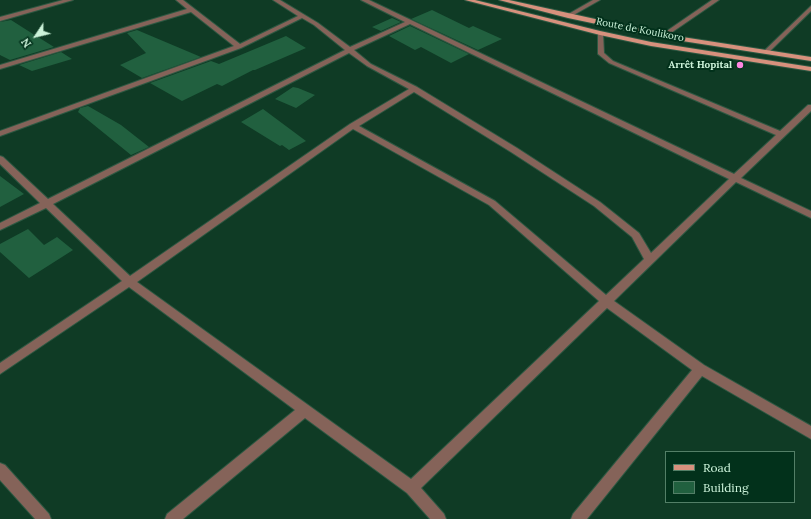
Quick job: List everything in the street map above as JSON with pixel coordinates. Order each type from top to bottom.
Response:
[{"type":"main road","name":"Route de Koulikoro","points":[[468,0],[600,33],[729,57],[811,69]]},
{"type":"main road","name":"Route de Koulikoro","points":[[502,0],[568,16],[663,36],[811,59]]},
{"type":"street","points":[[0,19],[70,0]]},
{"type":"street","points":[[179,0],[238,47]]},
{"type":"street","points":[[276,0],[325,31],[369,65],[514,150],[597,204],[636,235],[650,260]]},
{"type":"street","points":[[364,0],[735,177],[811,215]]},
{"type":"street","points":[[568,16],[597,0]]},
{"type":"street","points":[[663,36],[716,0]]},
{"type":"street","points":[[766,52],[811,8]]},
{"type":"street","points":[[0,67],[191,10]]},
{"type":"street","points":[[0,134],[238,47],[302,16]]},
{"type":"street","points":[[0,227],[350,50],[410,22]]},
{"type":"street","points":[[600,33],[601,54],[611,62],[781,134]]},
{"type":"street","points":[[0,369],[129,282],[353,126],[414,90]]},
{"type":"street","points":[[412,488],[735,177],[811,107]]},
{"type":"street","points":[[353,126],[492,203],[606,302],[700,369],[811,433]]},
{"type":"street","points":[[0,159],[129,282],[412,488],[439,519]]},
{"type":"street","points":[[578,519],[700,369]]},
{"type":"street","points":[[172,519],[305,410]]},
{"type":"street","points":[[0,470],[44,519]]},
{"type":"building","points":[[432,10],[469,28],[473,26],[502,39],[478,50],[411,19]]},
{"type":"building","points":[[392,18],[401,22],[381,31],[372,27]]},
{"type":"building","points":[[11,20],[33,34],[36,38],[38,37],[54,47],[10,60],[0,55],[0,22]]},
{"type":"building","points":[[410,26],[469,54],[451,63],[421,47],[415,50],[389,36]]},
{"type":"building","points":[[137,30],[201,57],[142,78],[120,65],[146,53],[127,33]]},
{"type":"building","points":[[286,36],[306,48],[253,70],[222,86],[217,84],[182,101],[150,83],[211,61],[219,64]]},
{"type":"building","points":[[61,52],[72,59],[32,71],[19,65]]},
{"type":"building","points":[[293,87],[315,95],[296,108],[275,99]]},
{"type":"building","points":[[88,106],[121,125],[149,147],[131,155],[78,112],[80,108]]},
{"type":"building","points":[[263,109],[306,141],[289,150],[241,122]]},
{"type":"building","points":[[0,176],[24,194],[0,207]]},
{"type":"building","points":[[28,229],[44,245],[57,237],[73,250],[29,278],[0,252],[0,244]]},
{"type":"place","name":"Arrêt Hopital","points":[[740,65]]}]
